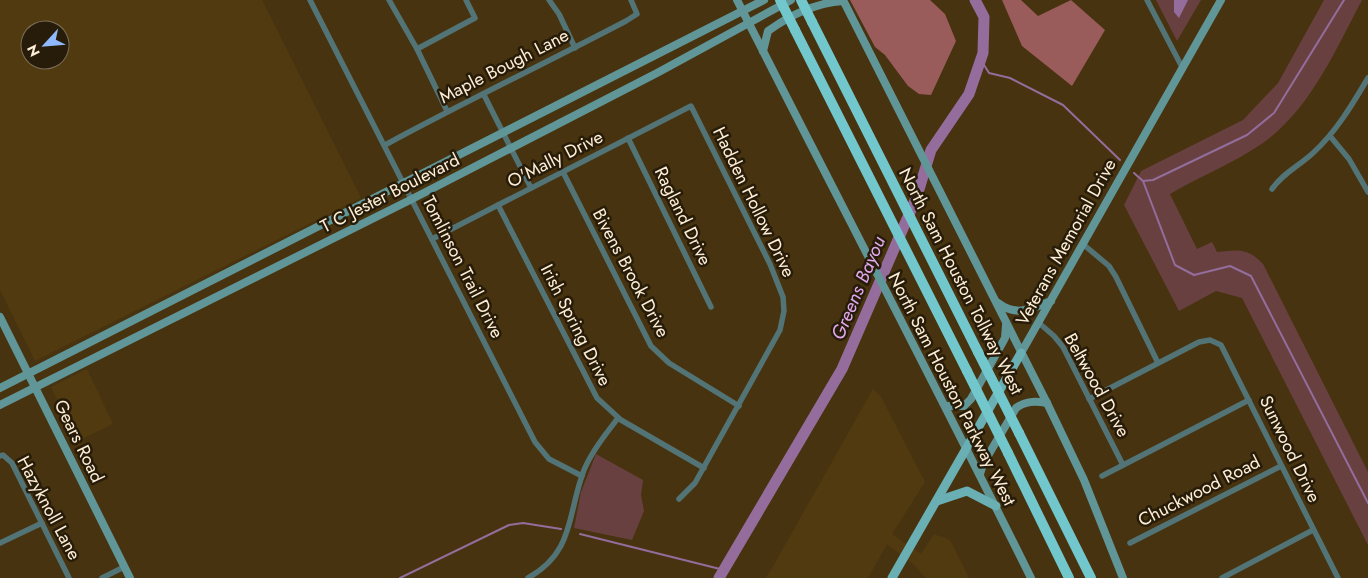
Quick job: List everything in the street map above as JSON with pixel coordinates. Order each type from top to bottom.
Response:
[{"type":"highway","name":"North Sam Houston Tollway West","points":[[780,0],[1069,578]]},
{"type":"highway","name":"North Sam Houston Tollway West","points":[[801,0],[1090,578]]},
{"type":"main road","name":"North Sam Houston Parkway West","points":[[737,0],[907,335],[946,406],[1032,578]]},
{"type":"main road","name":"T C Jester Boulevard","points":[[0,388],[598,86],[764,0]]},
{"type":"main road","name":"T C Jester Boulevard","points":[[0,405],[412,199],[605,100],[791,0]]},
{"type":"main road","points":[[763,52],[768,31],[775,26],[821,3],[843,0],[1047,403],[1084,480],[1123,578]]},
{"type":"main road","name":"Veterans Memorial Drive","points":[[892,578],[1084,245],[1221,0]]},
{"type":"main road","points":[[598,86],[605,100]]},
{"type":"main road","points":[[250,262],[257,277]]},
{"type":"main road","points":[[994,300],[1006,309],[1017,312],[1027,311],[1051,301]]},
{"type":"main road","name":"Gears Road","points":[[0,317],[130,578]]},
{"type":"main road","points":[[946,406],[964,406],[971,399],[1004,338],[1006,322]]},
{"type":"main road","points":[[126,325],[132,339]]},
{"type":"main road","points":[[980,474],[983,464],[1016,408],[1022,403],[1047,403]]},
{"type":"main road","points":[[937,501],[967,491],[996,506]]},
{"type":"street","name":"Tomlinson Trail Drive","points":[[310,0],[535,442],[549,459],[582,476]]},
{"type":"street","points":[[389,0],[417,50],[447,111]]},
{"type":"street","points":[[417,50],[475,18],[466,0]]},
{"type":"street","points":[[549,0],[559,14],[576,48]]},
{"type":"street","name":"Maple Bough Lane","points":[[385,145],[447,111],[484,95],[576,48],[637,14],[631,0]]},
{"type":"street","points":[[1147,0],[1183,68]]},
{"type":"street","points":[[1272,189],[1279,179],[1313,153],[1330,136],[1368,78]]},
{"type":"street","points":[[484,95],[531,188]]},
{"type":"street","name":"O'Mally Drive","points":[[432,239],[691,106]]},
{"type":"street","name":"Hadden Hollow Drive","points":[[679,499],[690,490],[704,468],[775,342],[782,323],[784,305],[780,286],[691,106]]},
{"type":"street","points":[[1330,136],[1349,159],[1368,192]]},
{"type":"street","name":"Ragland Drive","points":[[628,138],[711,307]]},
{"type":"street","name":"Bivens Brook Drive","points":[[563,172],[651,346],[662,358],[680,371],[739,406]]},
{"type":"street","name":"Irish Spring Drive","points":[[498,205],[589,386],[604,408],[704,468]]},
{"type":"street","points":[[1084,245],[1109,266],[1116,277],[1158,363],[1089,399]]},
{"type":"street","name":"Beltwood Drive","points":[[1038,323],[1054,336],[1063,347],[1123,465]]},
{"type":"street","name":"Sunwood Drive","points":[[1158,363],[1199,342],[1210,340],[1221,345],[1338,578]]},
{"type":"street","points":[[1102,476],[1249,400]]},
{"type":"street","points":[[528,578],[551,561],[564,543],[582,476],[592,454],[618,418]]},
{"type":"street","name":"Hazyknoll Lane","points":[[0,456],[8,457],[12,463],[69,578]]},
{"type":"street","name":"Chuckwood Road","points":[[1130,543],[1281,466]]},
{"type":"street","points":[[0,544],[42,523]]},
{"type":"street","points":[[1222,578],[1313,530]]},
{"type":"street","points":[[102,578],[124,567]]},
{"type":"shaded area","points":[[0,0],[262,0],[361,198],[35,361],[0,290]]},
{"type":"shaded area","points":[[850,0],[930,0],[945,14],[956,41],[931,95],[919,94],[908,86],[885,55],[875,47]]},
{"type":"shaded area","points":[[1002,0],[1021,0],[1038,16],[1071,0],[1105,30],[1072,86],[1022,46]]},
{"type":"shaded area","points":[[1156,0],[1201,0],[1177,41]]},
{"type":"shaded area","points":[[1174,0],[1188,0],[1179,18],[1174,12]]},
{"type":"shaded area","points":[[1324,0],[1362,0],[1331,60],[1293,116],[1260,145],[1249,152],[1170,194],[1197,249],[1212,242],[1217,252],[1247,252],[1263,264],[1368,472],[1368,545],[1242,298],[1216,291],[1179,311],[1124,205],[1141,171],[1243,120],[1278,83]]},
{"type":"shaded area","points":[[87,369],[113,424],[78,441],[51,387]]},
{"type":"shaded area","points":[[873,389],[881,397],[925,482],[892,534],[921,554],[934,534],[950,540],[969,578],[926,578],[913,564],[887,544],[868,578],[765,578],[771,570]]},
{"type":"shaded area","points":[[596,454],[643,480],[641,495],[644,511],[632,540],[574,528],[581,492]]},
{"type":"waterway","name":"Greens Bayou","points":[[719,578],[842,369],[917,196],[931,150],[969,94],[983,53],[984,17],[975,0]]},
{"type":"waterway","points":[[1143,181],[1153,180],[1247,135],[1274,113],[1344,0]]},
{"type":"waterway","points":[[981,60],[989,73],[1010,78],[1063,105],[1120,160]]},
{"type":"waterway","points":[[1134,173],[1143,181],[1175,265],[1194,275],[1230,266],[1251,276],[1368,503]]},
{"type":"waterway","points":[[400,578],[509,525],[523,523],[561,529]]},
{"type":"waterway","points":[[580,534],[724,570]]}]
